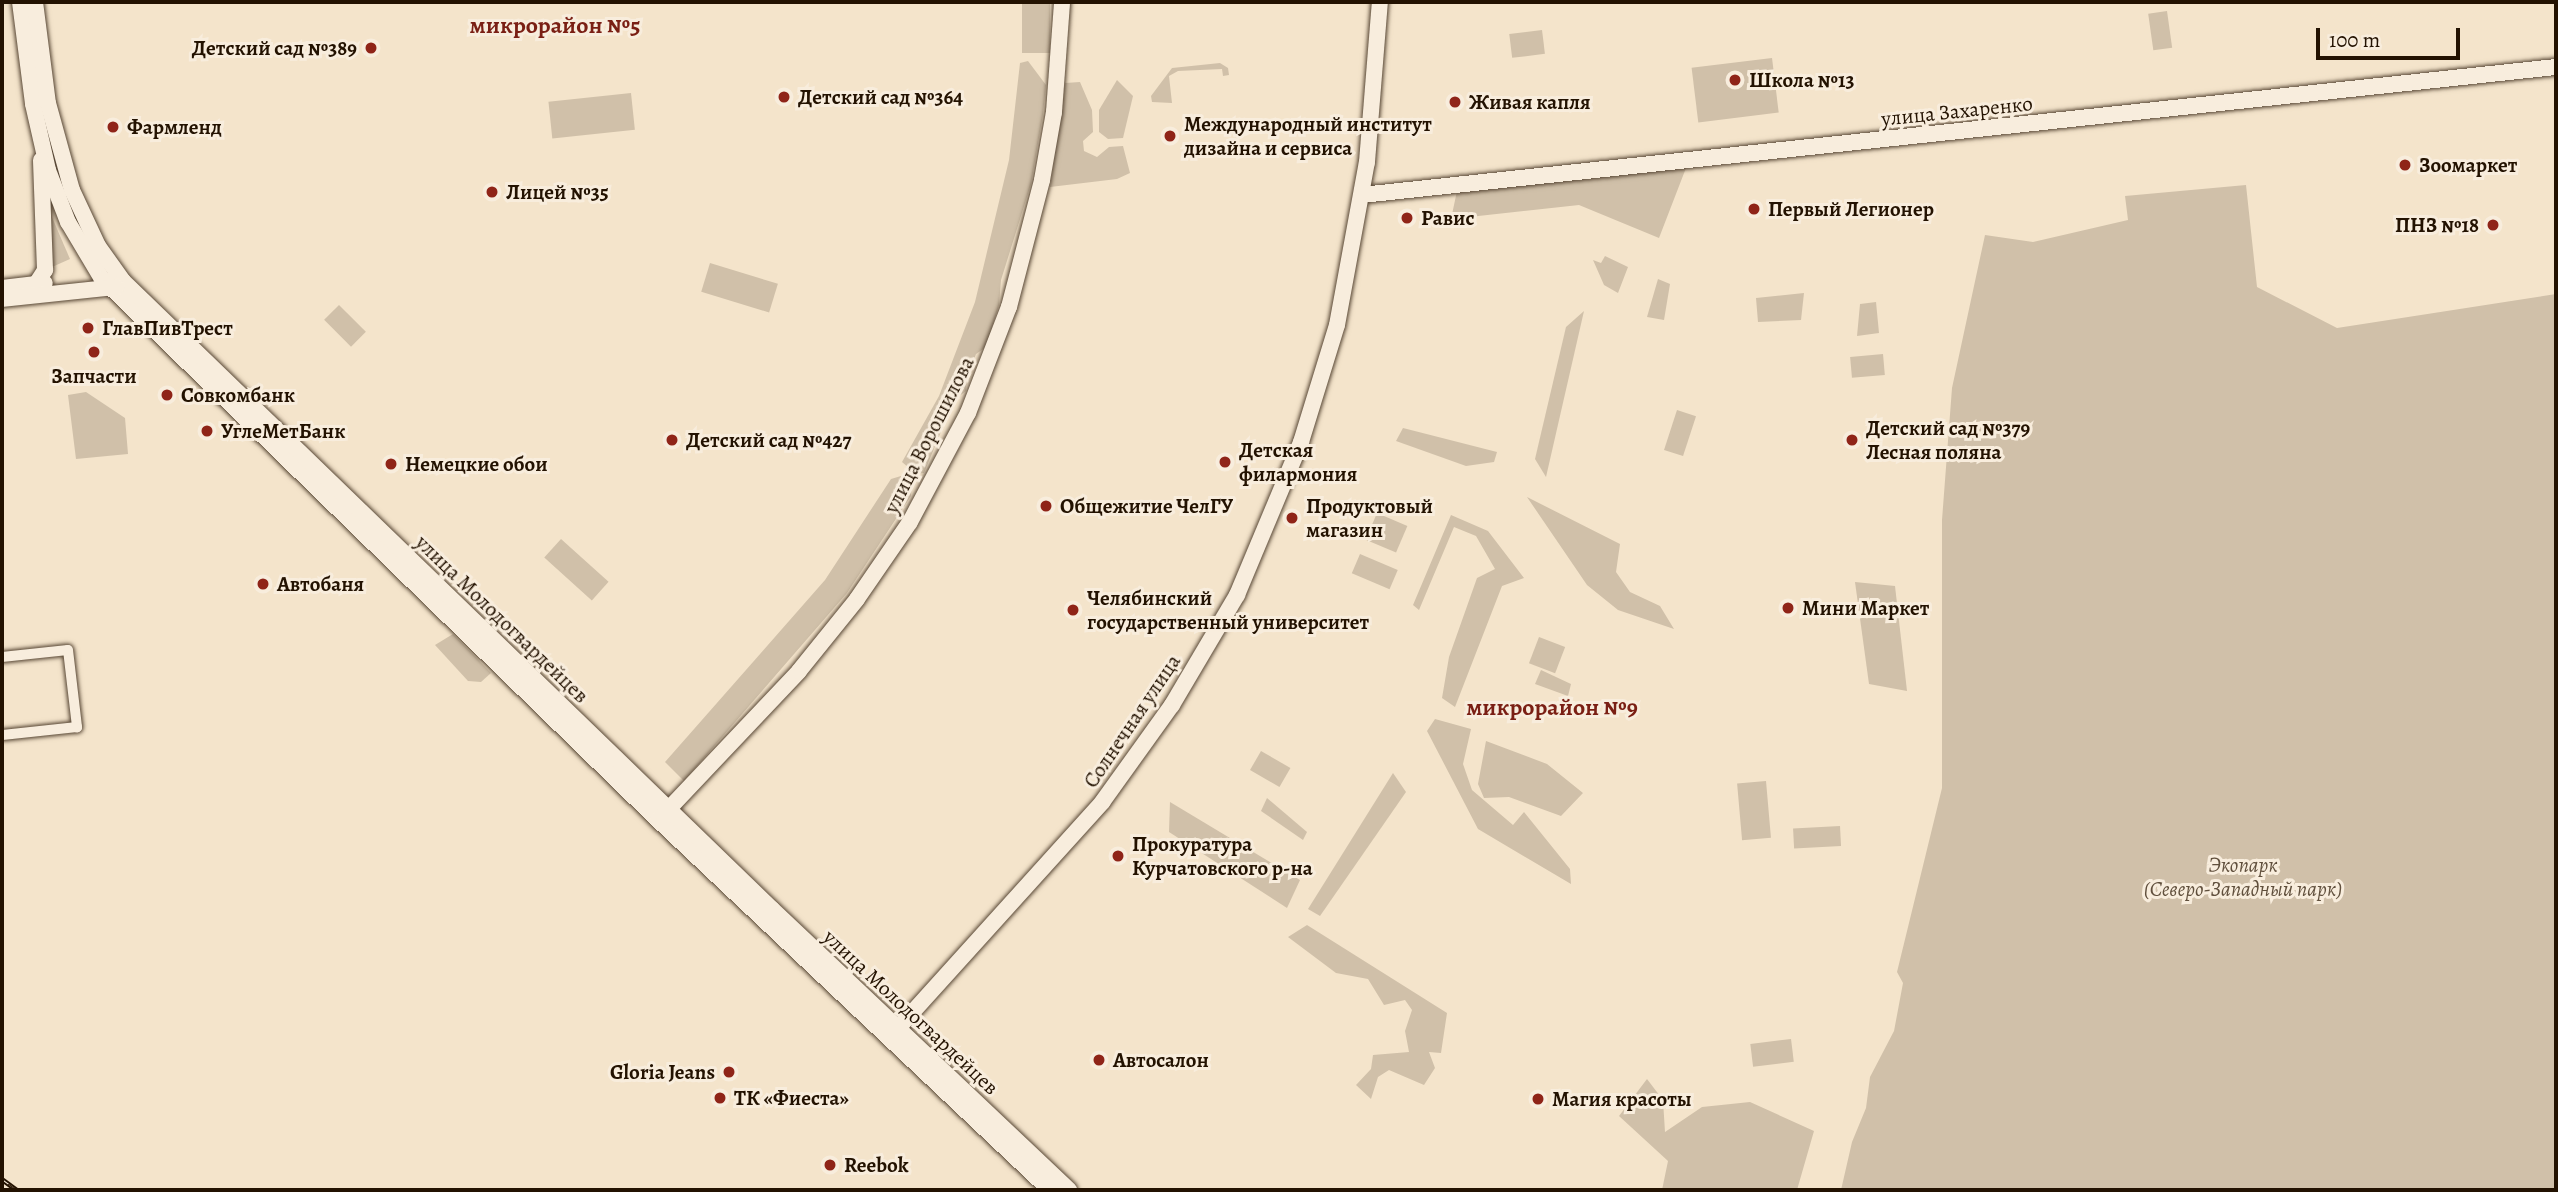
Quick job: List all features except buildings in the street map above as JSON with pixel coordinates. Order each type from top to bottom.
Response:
[{"type":"street","name":"улица Молодогвардейцев","points":[[20,2],[41,147],[68,222],[113,284],[893,1033],[1050,1190]]},
{"type":"street","name":"улица Молодогвардейцев","points":[[35,2],[48,103],[64,167],[80,212],[113,284]]},
{"type":"street","name":"улица Ворошилова","points":[[663,814],[799,671],[857,599],[910,522],[968,413],[1009,307],[1040,192],[1054,112],[1062,2]]},
{"type":"street","name":"Солнечная улица","points":[[893,1033],[1103,802],[1172,705],[1237,594],[1316,401],[1343,299],[1362,195],[1380,2]]},
{"type":"street","name":"улица Захаренко","points":[[1362,195],[2556,67]]},
{"type":"street","points":[[36,284],[45,270],[41,147]]},
{"type":"street","points":[[2,288],[36,284],[113,284]]},
{"type":"street","points":[[2,299],[113,284]]},
{"type":"street","points":[[2,657],[68,650],[77,727],[2,735]]},
{"type":"street","name":"улица Молодогвардейцев","points":[[893,1033],[1069,1190]]},
{"type":"green space","points":[[1022,2],[1050,2],[1050,53],[1022,53]]},
{"type":"green space","points":[[2167,11],[2172,48],[2153,50],[2148,14]]},
{"type":"green space","points":[[1542,30],[1545,54],[1512,58],[1509,34]]},
{"type":"green space","points":[[1772,58],[1779,113],[1698,122],[1692,68]]},
{"type":"green space","points":[[1028,61],[1046,85],[1043,114],[1031,184],[1001,280],[999,305],[986,347],[976,354],[967,377],[966,391],[954,400],[924,473],[916,474],[902,462],[939,396],[975,302],[1009,160],[1020,63]]},
{"type":"green space","points":[[1220,63],[1228,68],[1229,75],[1223,76],[1222,69],[1178,71],[1169,76],[1172,103],[1152,102],[1151,96],[1172,68]]},
{"type":"green space","points":[[1117,80],[1133,96],[1123,138],[1108,139],[1099,132],[1099,110]]},
{"type":"green space","points":[[1080,82],[1092,110],[1093,132],[1083,141],[1084,151],[1097,157],[1109,147],[1123,146],[1130,173],[1117,179],[1050,187],[1065,83]]},
{"type":"green space","points":[[631,93],[635,130],[552,138],[548,102]]},
{"type":"green space","points":[[1686,168],[1659,238],[1579,205],[1451,219],[1457,191]]},
{"type":"green space","name":"Экопарк (Северо-Западный парк)","points":[[2246,185],[2257,287],[2337,328],[2556,294],[2556,1190],[1841,1190],[1852,1142],[1866,1108],[1870,1077],[1894,1031],[1903,983],[1897,972],[1942,788],[1942,520],[1952,388],[1985,235],[2033,242],[2128,220],[2125,196]]},
{"type":"green space","points":[[51,215],[70,259],[52,267],[47,216]]},
{"type":"green space","points":[[1605,256],[1628,267],[1618,293],[1604,285],[1593,260],[1601,263]]},
{"type":"green space","points":[[710,263],[778,284],[769,312],[701,292]]},
{"type":"green space","points":[[1658,279],[1670,284],[1664,320],[1647,317]]},
{"type":"green space","points":[[1804,293],[1801,320],[1758,322],[1756,298]]},
{"type":"green space","points":[[1876,302],[1879,333],[1857,336],[1860,304]]},
{"type":"green space","points":[[339,305],[366,332],[351,347],[324,320]]},
{"type":"green space","points":[[1584,311],[1546,477],[1535,459],[1566,327]]},
{"type":"green space","points":[[1883,354],[1885,375],[1852,378],[1850,357]]},
{"type":"green space","points":[[86,392],[125,418],[128,454],[76,459],[68,395]]},
{"type":"green space","points":[[1677,410],[1696,416],[1683,456],[1664,450]]},
{"type":"green space","points":[[1403,428],[1497,452],[1494,462],[1466,466],[1396,441]]},
{"type":"green space","points":[[901,476],[912,483],[911,496],[847,593],[684,781],[665,762],[825,580],[891,479]]},
{"type":"green space","points":[[1527,497],[1620,544],[1616,572],[1630,592],[1660,606],[1674,629],[1618,610],[1587,585]]},
{"type":"green space","points":[[1377,513],[1407,526],[1396,553],[1366,540]]},
{"type":"green space","points":[[1451,515],[1488,531],[1524,578],[1502,586],[1455,707],[1442,698],[1449,657],[1477,578],[1495,569],[1476,536],[1454,527],[1419,610],[1413,605]]},
{"type":"green space","points":[[561,539],[609,582],[592,600],[544,558]]},
{"type":"green space","points":[[1360,554],[1398,570],[1390,589],[1352,573]]},
{"type":"green space","points":[[1855,582],[1895,586],[1907,691],[1869,684]]},
{"type":"green space","points":[[453,634],[491,673],[481,682],[468,681],[435,645]]},
{"type":"green space","points":[[1539,637],[1565,647],[1555,673],[1529,663]]},
{"type":"green space","points":[[1541,670],[1571,684],[1568,696],[1535,684]]},
{"type":"green space","points":[[1435,719],[1471,729],[1463,764],[1472,790],[1513,825],[1524,812],[1570,869],[1571,884],[1478,829],[1427,731]]},
{"type":"green space","points":[[1486,741],[1547,764],[1583,793],[1561,816],[1509,797],[1484,798],[1478,784]]},
{"type":"green space","points":[[1261,751],[1290,768],[1279,787],[1250,770]]},
{"type":"green space","points":[[1393,773],[1406,792],[1320,916],[1308,909]]},
{"type":"green space","points":[[1766,781],[1771,838],[1742,840],[1737,784]]},
{"type":"green space","points":[[1267,798],[1307,832],[1303,840],[1261,811]]},
{"type":"green space","points":[[1170,802],[1300,880],[1287,908],[1169,832]]},
{"type":"green space","points":[[1840,826],[1841,846],[1794,848],[1793,828]]},
{"type":"green space","points":[[1307,925],[1447,1013],[1441,1053],[1429,1052],[1435,1068],[1424,1085],[1389,1070],[1378,1077],[1371,1099],[1356,1085],[1371,1069],[1373,1055],[1409,1052],[1405,1031],[1412,1010],[1405,1000],[1384,1005],[1368,979],[1336,973],[1288,937]]},
{"type":"green space","points":[[1791,1039],[1794,1062],[1753,1067],[1750,1044]]},
{"type":"green space","points":[[1647,1079],[1663,1100],[1665,1132],[1702,1107],[1750,1102],[1814,1131],[1797,1190],[1662,1190],[1668,1161],[1619,1116]]},
{"type":"railway","points":[[2,1179],[17,1190]]},
{"type":"place","name":"Детский сад №389","points":[[371,48]]},
{"type":"place","name":"Школа №13","points":[[1735,80]]},
{"type":"place","name":"Детский сад №364","points":[[784,97]]},
{"type":"place","name":"Живая капля","points":[[1455,102]]},
{"type":"place","name":"Фармленд","points":[[113,127]]},
{"type":"place","name":"Международный институт дизайна и сервиса","points":[[1170,136]]},
{"type":"place","name":"Зоомаркет","points":[[2405,165]]},
{"type":"place","name":"Лицей №35","points":[[492,192]]},
{"type":"place","name":"Первый Легионер","points":[[1754,209]]},
{"type":"place","name":"Равис","points":[[1407,218]]},
{"type":"place","name":"ПНЗ №18","points":[[2493,225]]},
{"type":"place","name":"ГлавПивТрест","points":[[88,328]]},
{"type":"place","name":"Запчасти","points":[[94,352]]},
{"type":"place","name":"Совкомбанк","points":[[167,395]]},
{"type":"place","name":"УглеМетБанк","points":[[207,431]]},
{"type":"place","name":"Детский сад №427","points":[[672,440]]},
{"type":"place","name":"Детский сад №379 Лесная поляна","points":[[1852,440]]},
{"type":"place","name":"Детская филармония","points":[[1225,462]]},
{"type":"place","name":"Немецкие обои","points":[[391,464]]},
{"type":"place","name":"Общежитие ЧелГУ","points":[[1046,506]]},
{"type":"place","name":"Продуктовый магазин","points":[[1292,518]]},
{"type":"place","name":"Автобаня","points":[[263,584]]},
{"type":"place","name":"Мини Маркет","points":[[1788,608]]},
{"type":"place","name":"Челябинский государственный университет","points":[[1073,610]]},
{"type":"place","name":"Прокуратура Курчатовского р-на","points":[[1118,856]]},
{"type":"place","name":"Автосалон","points":[[1099,1060]]},
{"type":"place","name":"Gloria Jeans","points":[[729,1072]]},
{"type":"place","name":"ТК «Фиеста»","points":[[720,1098]]},
{"type":"place","name":"Магия красоты","points":[[1538,1099]]},
{"type":"place","name":"Reebok","points":[[830,1165]]},
{"type":"district","name":"микрорайон №5","points":[[555,26]]},
{"type":"district","name":"микрорайон №9","points":[[1552,708]]}]
